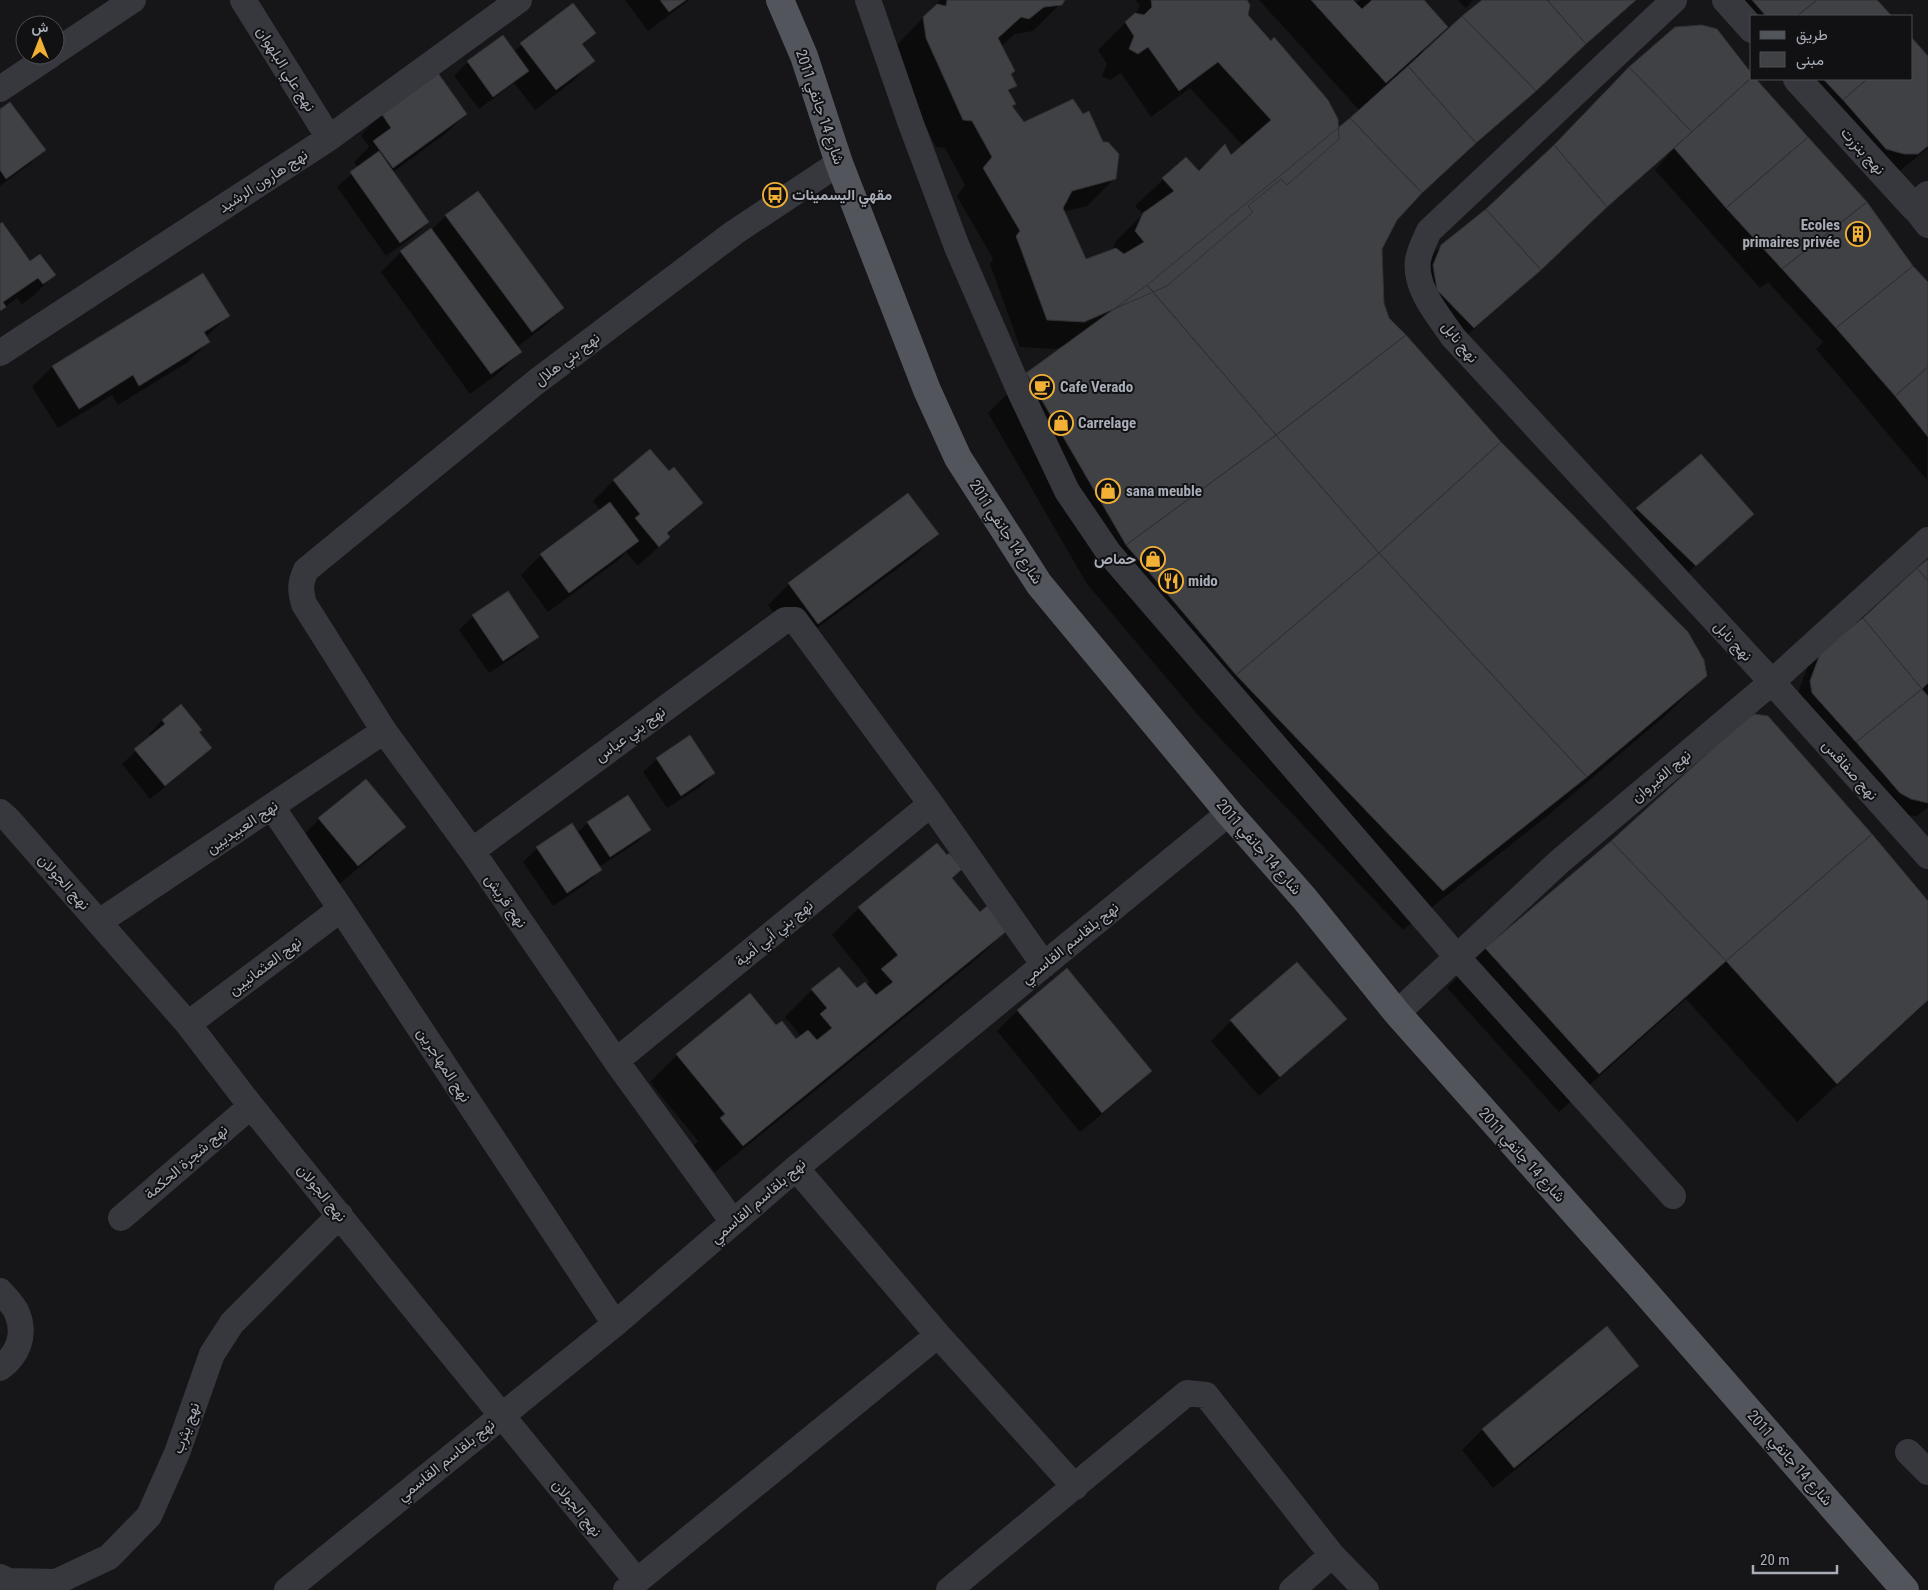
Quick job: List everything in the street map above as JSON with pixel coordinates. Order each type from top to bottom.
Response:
[{"type":"main road","name":"شارع 14 جانفي 2011","points":[[780,0],[804,56],[839,162],[923,381],[958,458],[1038,584],[1230,813],[1304,898],[1397,1013],[1905,1590]]},
{"type":"street","points":[[65,45],[133,0]]},
{"type":"street","name":"نهج علي البلهوان","points":[[243,0],[329,138]]},
{"type":"street","name":"نهج هارون الرشيد","points":[[0,352],[329,138],[519,0]]},
{"type":"street","points":[[868,0],[911,124],[957,247],[1021,394],[1067,491],[1109,553],[1458,958],[1673,1196]]},
{"type":"street","name":"نهج نابل","points":[[1674,0],[1429,231],[1419,256],[1420,277],[1428,299],[1453,337],[1772,682]]},
{"type":"street","points":[[1726,0],[1750,27]]},
{"type":"street","points":[[0,89],[36,65]]},
{"type":"street","name":"نهج بنزرت","points":[[1798,80],[1923,209]]},
{"type":"street","name":"نهج بني هلال","points":[[306,570],[536,382],[735,232],[839,162]]},
{"type":"street","name":"نهج القيروان","points":[[1397,1013],[1559,862],[1772,682],[1928,540]]},
{"type":"street","name":"نهج قريش","points":[[306,570],[301,581],[300,592],[304,604],[384,731],[472,851],[616,1061],[733,1222]]},
{"type":"street","name":"نهج بني عباس","points":[[472,851],[785,620],[795,620],[931,804]]},
{"type":"street","name":"نهج صفاقس","points":[[1772,682],[1924,846]]},
{"type":"street","name":"نهج العبيديين","points":[[99,922],[384,731]]},
{"type":"street","points":[[931,804],[1044,965]]},
{"type":"street","name":"نهج بني أبي أمية","points":[[616,1061],[931,804]]},
{"type":"street","name":"نهج المهاجرين","points":[[272,807],[615,1324]]},
{"type":"street","name":"نهج بلقاسم القاسمي","points":[[287,1590],[615,1324],[796,1168],[1230,813]]},
{"type":"street","name":"نهج الجولان","points":[[3,820],[99,922],[188,1024],[251,1106],[502,1415],[631,1586]]},
{"type":"street","name":"نهج العثمانيين","points":[[188,1024],[341,909]]},
{"type":"street","name":"نهج شجرة الحكمة","points":[[121,1218],[251,1106]]},
{"type":"street","points":[[796,1168],[938,1334],[1076,1487]]},
{"type":"street","name":"نهج يثرب","points":[[0,1577],[8,1581],[56,1582],[109,1557],[149,1516],[177,1453],[212,1354],[232,1323],[340,1215]]},
{"type":"street","points":[[0,1291],[16,1311],[21,1328],[20,1344],[11,1360],[0,1368]]},
{"type":"street","points":[[631,1586],[938,1334]]},
{"type":"street","points":[[949,1590],[1076,1487],[1187,1393],[1206,1395],[1332,1555],[1366,1590]]},
{"type":"street","points":[[1908,1452],[1928,1472]]},
{"type":"street","points":[[1292,1590],[1332,1555]]},
{"type":"building","points":[[660,0],[686,0],[669,12]]},
{"type":"building","points":[[947,0],[1065,0],[1062,5],[1044,7],[1029,19],[1021,17],[998,38],[1015,71],[1011,74],[1017,86],[1008,90],[1016,104],[1012,106],[1024,122],[1073,99],[1083,114],[1089,111],[1103,142],[1108,142],[1119,154],[1116,179],[1072,191],[1063,208],[1086,259],[1116,248],[1124,254],[1144,242],[1135,231],[1143,213],[1174,191],[1162,178],[1186,157],[1199,171],[1225,144],[1231,155],[1271,120],[1218,62],[1179,91],[1148,47],[1138,54],[1129,49],[1134,36],[1125,22],[1135,13],[1144,15],[1152,7],[1151,0],[1247,0],[1250,5],[1248,15],[1271,41],[1274,37],[1328,100],[1338,119],[1339,139],[1287,185],[1281,179],[1248,206],[1253,212],[1167,286],[1084,322],[1047,320],[1016,236],[1020,231],[983,168],[992,157],[972,121],[963,120],[926,38],[923,17],[937,4],[946,6]]},
{"type":"building","points":[[1311,0],[1353,0],[1362,9],[1372,0],[1424,0],[1448,27],[1386,83]]},
{"type":"building","points":[[1482,0],[1547,0],[1586,44],[1536,91],[1462,16]]},
{"type":"building","points":[[1636,0],[1586,44],[1548,1]]},
{"type":"building","points":[[1752,0],[1817,0],[1798,15],[1765,15]]},
{"type":"building","points":[[1817,0],[1877,0],[1891,15],[1798,15]]},
{"type":"building","points":[[573,3],[596,33],[582,44],[595,61],[556,90],[520,43]]},
{"type":"building","points":[[1462,16],[1536,91],[1476,143],[1408,66]]},
{"type":"building","points":[[1702,25],[1717,29],[1750,71],[1750,79],[1692,132],[1629,67],[1675,27]]},
{"type":"building","points":[[503,35],[529,71],[493,97],[467,61]]},
{"type":"building","points":[[1913,39],[1928,56],[1928,146],[1918,154],[1904,154],[1886,149],[1843,100],[1866,80],[1913,80]]},
{"type":"building","points":[[1408,66],[1476,143],[1422,193],[1350,118]]},
{"type":"building","points":[[1629,67],[1692,132],[1607,207],[1554,145]]},
{"type":"building","points":[[438,73],[467,114],[393,168],[373,141],[391,128],[381,113]]},
{"type":"building","points":[[1750,79],[1757,80],[1808,137],[1726,208],[1674,148]]},
{"type":"building","points":[[1824,80],[1866,80],[1843,100]]},
{"type":"building","points":[[10,102],[46,150],[6,179],[0,170],[0,109]]},
{"type":"building","points":[[1350,118],[1422,193],[1397,220],[1382,249],[1384,303],[1389,318],[1406,335],[1276,435],[1147,285]]},
{"type":"building","points":[[1808,137],[1867,202],[1782,269],[1726,208]]},
{"type":"building","points":[[1554,145],[1607,207],[1541,270],[1486,209]]},
{"type":"building","points":[[379,151],[429,222],[400,243],[350,172]]},
{"type":"building","points":[[478,191],[564,308],[532,332],[445,215]]},
{"type":"building","name":"Ecoles primaires privée","points":[[1867,202],[1913,266],[1836,328],[1782,269]]},
{"type":"building","points":[[1486,209],[1541,270],[1474,328],[1437,290],[1433,265],[1441,245]]},
{"type":"building","points":[[2,222],[30,261],[40,254],[56,275],[43,284],[38,278],[3,302],[6,307],[0,311],[0,224]]},
{"type":"building","points":[[431,228],[522,352],[491,374],[400,251]]},
{"type":"building","points":[[1913,266],[1928,282],[1928,367],[1895,396],[1836,328]]},
{"type":"building","points":[[203,273],[230,316],[204,332],[210,342],[139,386],[133,375],[79,409],[52,366]]},
{"type":"building","points":[[1147,285],[1276,435],[1126,545],[1026,373]]},
{"type":"building","points":[[1406,335],[1501,442],[1379,553],[1276,435]]},
{"type":"building","points":[[1928,367],[1928,437],[1895,396]]},
{"type":"building","points":[[1276,435],[1379,553],[1236,675],[1126,545]]},
{"type":"building","points":[[1501,442],[1688,632],[1704,660],[1707,676],[1587,777],[1379,553]]},
{"type":"building","points":[[650,449],[669,471],[674,467],[703,503],[667,533],[670,537],[659,547],[635,518],[640,514],[613,480]]},
{"type":"building","points":[[1701,454],[1754,514],[1696,566],[1636,508]]},
{"type":"building","points":[[908,493],[939,534],[818,624],[788,583]]},
{"type":"building","points":[[610,502],[639,541],[569,593],[540,554]]},
{"type":"building","points":[[1379,553],[1587,777],[1443,891],[1236,675]]},
{"type":"building","points":[[1928,559],[1928,581],[1917,568]]},
{"type":"building","points":[[1917,568],[1928,581],[1928,683],[1922,689],[1863,618]]},
{"type":"building","points":[[508,591],[539,637],[503,661],[472,615]]},
{"type":"building","points":[[1863,618],[1922,689],[1856,742],[1812,693],[1810,681],[1821,651]]},
{"type":"building","points":[[1922,689],[1928,696],[1928,803],[1911,799],[1900,793],[1856,742]]},
{"type":"building","points":[[181,704],[202,730],[199,732],[212,748],[165,786],[134,749],[165,724],[162,720]]},
{"type":"building","points":[[1755,714],[1768,716],[1872,834],[1726,961],[1611,841],[1743,721]]},
{"type":"building","points":[[690,735],[715,773],[681,796],[656,758]]},
{"type":"building","points":[[366,779],[406,827],[358,866],[318,818]]},
{"type":"building","points":[[628,795],[651,830],[610,857],[587,822]]},
{"type":"building","points":[[572,823],[602,870],[567,893],[536,847]]},
{"type":"building","points":[[1872,834],[1928,901],[1928,1000],[1837,1084],[1726,961]]},
{"type":"building","points":[[1611,841],[1726,961],[1599,1074],[1485,948]]},
{"type":"building","points":[[937,843],[947,855],[949,853],[962,869],[952,878],[980,912],[988,905],[1008,930],[743,1146],[720,1118],[725,1114],[676,1054],[750,993],[776,1025],[782,1021],[796,1039],[808,1030],[817,1040],[832,1028],[820,1014],[827,1008],[811,989],[839,967],[857,988],[865,982],[876,995],[893,982],[881,969],[898,955],[858,907]]},
{"type":"building","points":[[1297,962],[1347,1019],[1280,1077],[1230,1020]]},
{"type":"building","points":[[1067,968],[1152,1071],[1102,1113],[1017,1010]]},
{"type":"building","points":[[1607,1326],[1639,1366],[1514,1468],[1482,1429]]},
{"type":"place","name":"مقهي اليسمينات","points":[[775,195]]},
{"type":"place","name":"Ecoles primaires privée","points":[[1858,234]]},
{"type":"place","name":"Cafe Verado","points":[[1042,387]]},
{"type":"place","name":"Carrelage","points":[[1061,423]]},
{"type":"place","name":"sana meuble","points":[[1108,491]]},
{"type":"place","name":"حماص","points":[[1153,559]]},
{"type":"place","name":"mido","points":[[1171,581]]}]
